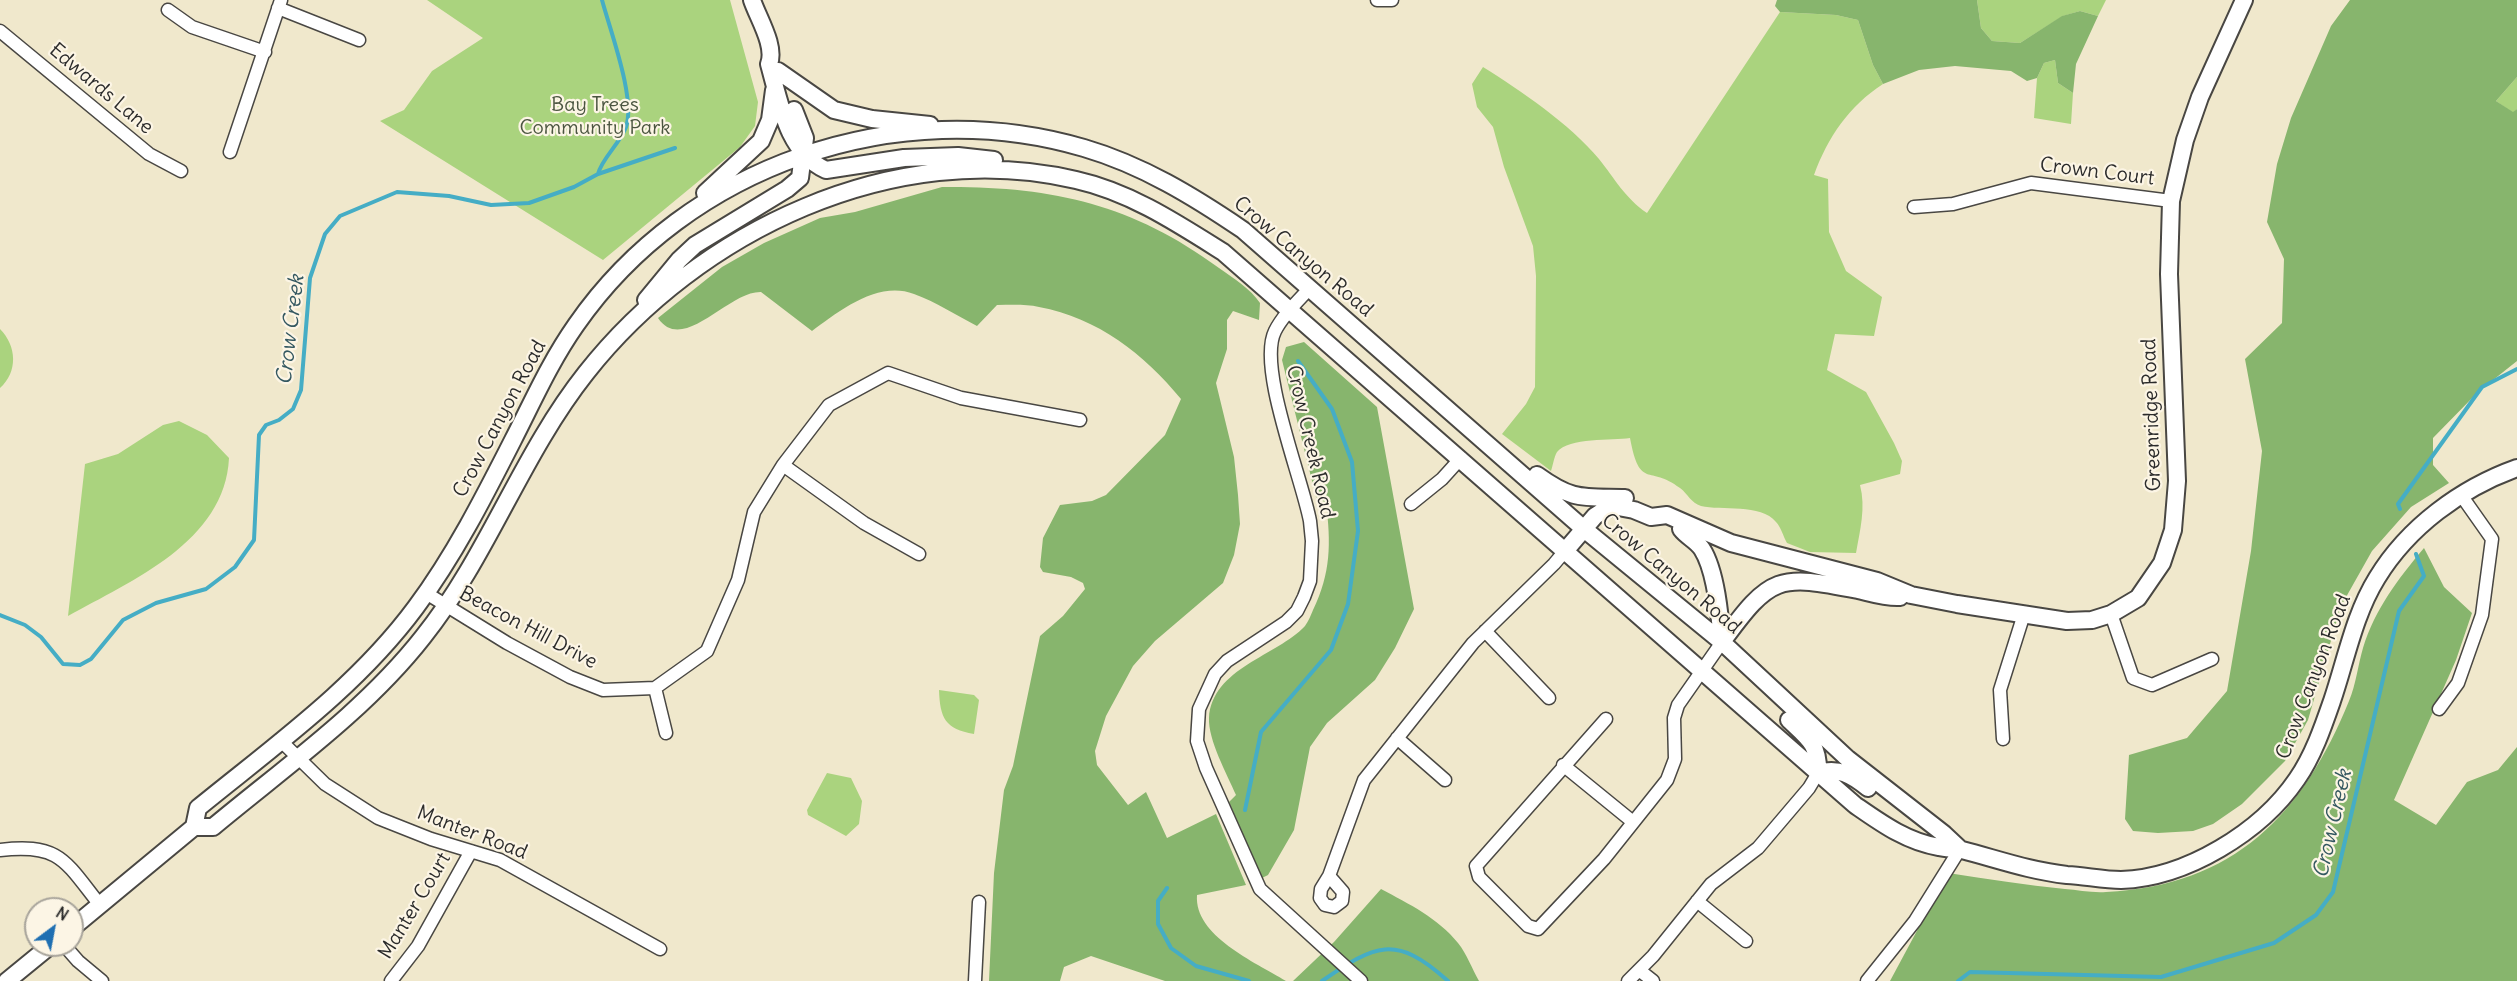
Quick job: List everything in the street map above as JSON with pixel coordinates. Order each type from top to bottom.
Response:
[{"type":"main road","points":[[630,322],[658,284],[695,245],[787,189],[800,178],[805,138],[775,72],[752,0]]},
{"type":"main road","name":"Greenridge Road","points":[[1565,551],[1606,509],[1618,507],[1651,517],[1673,518],[1731,543],[1877,581],[1911,594],[2024,614],[2067,621],[2092,620],[2111,614],[2138,598],[2162,563],[2173,530],[2177,481],[2169,274],[2171,201],[2185,140],[2200,97],[2244,0]]},
{"type":"main road","points":[[775,72],[834,110],[872,119],[913,121],[952,129]]},
{"type":"main road","points":[[666,230],[761,141],[770,120],[775,72]]},
{"type":"main road","name":"Crow Canyon Road","points":[[84,918],[194,827],[198,808],[365,667],[426,593],[465,530],[514,440],[544,375],[572,332],[615,278],[666,230],[731,186],[767,168],[804,154],[883,135],[952,129],[996,131],[1061,142],[1124,162],[1161,178],[1195,197],[1243,230],[1584,529],[1722,642],[1848,759],[1960,849]]},
{"type":"main road","points":[[804,154],[815,165],[826,170],[904,158],[957,156],[1005,161],[1032,172]]},
{"type":"main road","name":"Crow Canyon Road","points":[[194,827],[213,827],[379,687],[415,647],[446,606],[561,406],[630,322],[718,253],[784,216],[868,185],[940,172],[974,169],[1032,172],[1100,186],[1164,215],[1224,252],[1818,773],[1883,825],[1910,838],[1939,847],[1960,849],[2048,873],[2121,880],[2165,873],[2222,850],[2279,800],[2296,781],[2309,758],[2331,702],[2360,612],[2376,578],[2402,543],[2436,512],[2461,495],[2498,475],[2517,468]]},
{"type":"main road","points":[[1498,453],[1523,466],[1562,493],[1576,498],[1624,498],[1654,508],[1673,518],[1686,535],[1698,543],[1706,557],[1720,619],[1722,642]]},
{"type":"main road","name":"Greenridge Road","points":[[1722,642],[1761,593],[1790,580],[1809,580],[1895,597],[1911,594]]},
{"type":"main road","points":[[1784,700],[1784,709],[1788,719],[1813,743],[1819,757],[1818,773],[1831,770],[1841,771],[1898,807],[1919,816]]},
{"type":"main road","points":[[7,981],[36,957]]},
{"type":"street","points":[[1377,0],[1392,0]]},
{"type":"street","points":[[230,152],[280,4],[359,40]]},
{"type":"street","points":[[168,10],[192,27],[265,52]]},
{"type":"street","name":"Edwards Lane","points":[[0,31],[149,154],[181,171]]},
{"type":"street","name":"Crown Court","points":[[1914,207],[1953,204],[2031,183],[2171,201]]},
{"type":"street","name":"Crow Creek Road","points":[[1310,288],[1275,331],[1269,348],[1277,399],[1310,520],[1312,541],[1310,581],[1292,617],[1227,661],[1215,674],[1199,709],[1197,741],[1206,768],[1260,889],[1362,981]]},
{"type":"street","points":[[666,733],[655,688],[707,651],[738,580],[754,512],[783,465],[829,405],[888,373],[961,398],[1080,420]]},
{"type":"street","points":[[1411,504],[1442,479],[1461,458]]},
{"type":"street","points":[[783,465],[864,523],[919,554]]},
{"type":"street","points":[[2439,709],[2458,683],[2482,615],[2492,539],[2461,495]]},
{"type":"street","points":[[1329,876],[1364,780],[1485,631],[1565,551]]},
{"type":"street","name":"Beacon Hill Drive","points":[[426,593],[507,642],[581,681],[603,690],[655,688]]},
{"type":"street","points":[[2003,739],[2000,690],[2024,614]]},
{"type":"street","points":[[2111,614],[2133,678],[2142,683],[2152,685],[2212,659]]},
{"type":"street","points":[[1485,631],[1549,698]]},
{"type":"street","points":[[1606,719],[1476,866],[1479,877],[1528,926],[1538,929],[1604,860],[1672,770],[1676,748],[1674,718],[1678,705],[1722,642]]},
{"type":"street","points":[[1397,738],[1445,780]]},
{"type":"street","name":"Manter Road","points":[[280,740],[325,784],[378,818],[431,839],[500,861],[660,949]]},
{"type":"street","points":[[1563,765],[1633,822]]},
{"type":"street","points":[[1628,981],[1696,901],[1726,871],[1758,848],[1809,788],[1818,773]]},
{"type":"street","points":[[0,850],[31,847],[46,850],[69,866],[100,905]]},
{"type":"street","points":[[1867,981],[1915,921],[1960,849]]},
{"type":"street","name":"Manter Court","points":[[392,981],[418,946],[471,851]]},
{"type":"street","points":[[1696,901],[1746,941]]},
{"type":"street","points":[[975,981],[979,902]]},
{"type":"street","points":[[74,957],[102,981]]},
{"type":"street","points":[[1639,970],[1653,981]]},
{"type":"green space","name":"Bay Trees Community Park","points":[[427,0],[730,0],[758,102],[755,126],[740,147],[603,260],[380,121],[404,110],[432,71],[483,38]]},
{"type":"green space","points":[[1777,0],[1977,0],[1981,28],[1992,41],[2020,43],[2062,16],[2080,11],[2098,16],[2076,64],[2073,93],[2058,83],[2055,60],[2044,63],[2037,78],[2027,81],[2011,71],[1955,66],[1919,70],[1883,84],[1873,65],[1858,20],[1836,15],[1780,12],[1775,6]]},
{"type":"green space","points":[[1977,0],[2106,0],[2098,16],[2080,11],[2063,16],[2020,43],[1992,41],[1981,28]]},
{"type":"green space","points":[[2350,0],[2517,0],[2517,77],[2496,101],[2513,112],[2517,109],[2517,361],[2478,392],[2433,438],[2433,465],[2449,483],[2411,507],[2372,551],[2341,606],[2308,720],[2285,761],[2242,804],[2213,824],[2193,831],[2158,833],[2133,831],[2125,819],[2129,755],[2187,738],[2227,691],[2251,551],[2262,451],[2245,359],[2282,323],[2284,259],[2267,222],[2277,164],[2291,118],[2331,26]]},
{"type":"green space","points":[[1780,12],[1836,15],[1858,20],[1873,65],[1883,84],[1850,112],[1833,135],[1814,175],[1828,179],[1829,232],[1846,271],[1882,297],[1874,336],[1835,334],[1827,370],[1866,392],[1902,461],[1900,474],[1860,485],[1862,511],[1856,553],[1810,552],[1787,543],[1776,522],[1761,512],[1698,505],[1669,481],[1642,471],[1630,438],[1591,440],[1563,447],[1556,454],[1551,471],[1502,434],[1526,404],[1535,387],[1536,276],[1533,246],[1504,167],[1493,127],[1477,107],[1472,84],[1483,67],[1528,97],[1574,133],[1599,159],[1626,195],[1647,213]]},
{"type":"green space","points":[[2055,60],[2058,83],[2073,93],[2071,124],[2034,118],[2037,78],[2044,63]]},
{"type":"green space","points":[[2517,77],[2517,109],[2513,113],[2496,101]]},
{"type":"green space","points":[[942,187],[1018,190],[1053,195],[1121,214],[1154,228],[1186,246],[1241,284],[1260,303],[1259,320],[1233,311],[1227,320],[1227,349],[1216,383],[1234,457],[1238,495],[1240,524],[1234,555],[1223,583],[1155,641],[1133,666],[1106,716],[1095,751],[1097,765],[1128,805],[1146,792],[1167,838],[1216,814],[1246,885],[1197,895],[1199,910],[1205,923],[1229,946],[1286,981],[1165,981],[1091,956],[1064,967],[1060,981],[989,981],[994,873],[1004,790],[1013,766],[1040,636],[1063,616],[1085,589],[1083,583],[1071,577],[1043,572],[1040,567],[1043,538],[1060,505],[1092,501],[1106,495],[1165,435],[1181,399],[1152,367],[1100,329],[1061,312],[1034,306],[997,305],[977,326],[914,294],[900,291],[873,294],[847,307],[812,331],[761,292],[748,294],[734,301],[693,326],[680,329],[668,327],[658,318],[722,267],[764,243],[820,218],[855,212]]},
{"type":"green space","points":[[0,329],[10,343],[13,359],[10,374],[0,388]]},
{"type":"green space","points":[[1304,342],[1377,407],[1414,609],[1395,648],[1375,680],[1327,723],[1310,747],[1294,830],[1268,875],[1262,878],[1229,802],[1236,795],[1215,746],[1209,718],[1213,701],[1221,687],[1233,675],[1293,637],[1305,626],[1323,583],[1329,545],[1326,503],[1316,497],[1282,360],[1286,347]]},
{"type":"green space","points":[[179,421],[207,435],[229,458],[224,487],[211,513],[193,536],[171,555],[146,573],[68,616],[85,464],[118,454],[163,425]]},
{"type":"green space","points":[[2424,548],[2444,587],[2472,613],[2456,660],[2394,800],[2436,825],[2467,782],[2498,770],[2517,747],[2517,981],[1890,981],[1948,873],[2090,892],[2151,887],[2192,876],[2227,859],[2258,837],[2286,810],[2310,778],[2331,741],[2351,695],[2363,648],[2374,620],[2396,583]]},
{"type":"green space","points":[[939,690],[974,695],[979,700],[974,734],[956,729],[946,721],[941,708]]},
{"type":"green space","points":[[827,773],[851,778],[862,801],[859,824],[846,836],[808,815],[807,810]]},
{"type":"green space","points":[[1381,889],[1422,912],[1450,934],[1464,952],[1479,981],[1293,981],[1334,942]]},
{"type":"waterway","points":[[598,174],[603,162],[623,134],[628,115],[625,82],[602,0]]},
{"type":"waterway","name":"Crow Creek","points":[[0,615],[25,625],[41,637],[63,664],[80,665],[91,659],[123,620],[156,603],[206,589],[235,567],[254,540],[259,435],[266,425],[279,420],[293,409],[301,390],[310,278],[325,234],[340,216],[397,192],[449,196],[491,205],[529,203],[574,187],[598,174],[675,148]]},
{"type":"waterway","name":"Crow Creek","points":[[1245,810],[1261,732],[1331,650],[1348,604],[1358,531],[1352,462],[1332,409],[1298,361]]},
{"type":"waterway","name":"Crow Creek","points":[[2400,509],[2398,504],[2482,387],[2517,369]]},
{"type":"waterway","name":"Crow Creek","points":[[1958,981],[1970,972],[2161,977],[2274,943],[2316,915],[2333,892],[2399,611],[2424,576],[2416,554]]},
{"type":"waterway","name":"Crow Creek","points":[[1167,888],[1158,901],[1158,924],[1171,948],[1196,966],[1249,981]]},
{"type":"waterway","name":"Crow Creek","points":[[1322,981],[1357,959],[1385,950],[1399,950],[1413,956],[1448,981]]}]
